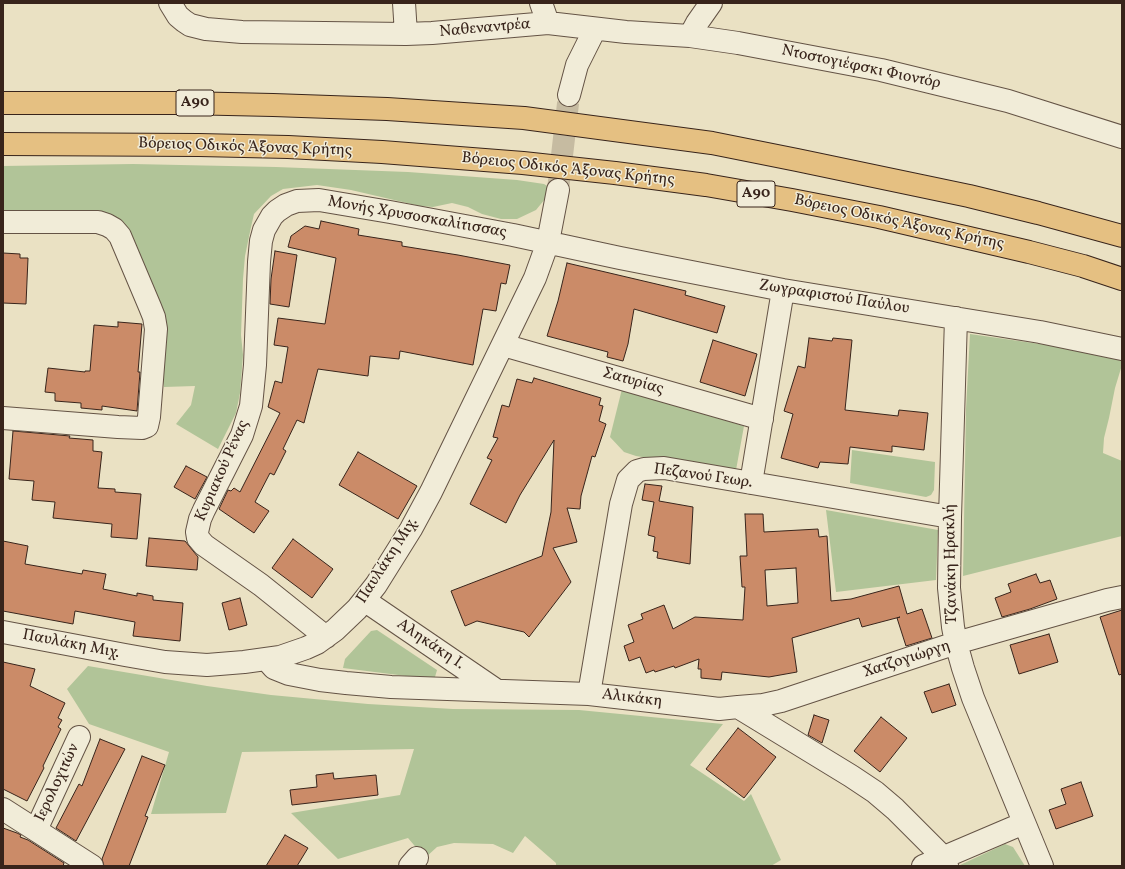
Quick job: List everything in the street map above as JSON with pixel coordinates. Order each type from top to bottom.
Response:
[{"type":"highway","name":"Α90","points":[[3,103],[183,103],[288,106],[387,109],[524,118],[712,143],[969,196],[1122,236]]},
{"type":"highway","name":"Βόρειος Οδικός Άξονας Κρήτης","points":[[3,144],[199,145],[382,152],[523,163],[615,173],[729,189],[792,200],[1029,252],[1083,266],[1122,279]]},
{"type":"street","name":"Ναθεναντρέα","points":[[170,3],[178,16],[190,25],[212,30],[242,32],[432,33],[544,13],[572,25],[595,29]]},
{"type":"street","points":[[404,3],[406,34]]},
{"type":"street","points":[[690,36],[711,3]]},
{"type":"street","points":[[569,95],[577,65],[595,29]]},
{"type":"street","name":"Ντοστογιέφσκι Φιοντόρ","points":[[595,29],[690,36],[738,43],[881,70],[1008,101],[1122,137]]},
{"type":"street","name":"Παυλάκη Μιχ.","points":[[3,632],[125,656],[187,664],[226,664],[266,660],[306,648],[326,637],[349,618],[376,585],[421,511],[535,278],[548,242],[558,190]]},
{"type":"street","name":"Μονής Χρυσοσκαλίτισσας","points":[[286,205],[304,200],[336,202],[548,242]]},
{"type":"street","name":"Κυριακού Ρένας","points":[[286,205],[272,216],[264,230],[261,241],[257,279],[253,391],[247,421],[236,447],[204,510],[197,532],[198,538],[204,545],[261,585],[326,637]]},
{"type":"street","points":[[3,222],[98,222],[107,224],[114,228],[120,236],[154,317],[156,329],[149,417],[146,426],[142,428],[118,427],[3,418]]},
{"type":"street","name":"Ζωγραφιστού Παύλου","points":[[548,242],[783,290],[1040,332],[1119,348]]},
{"type":"street","points":[[751,483],[783,290]]},
{"type":"street","name":"Τζανάκη Ηρακλή","points":[[956,318],[950,517],[950,601],[956,643],[973,698],[1042,866]]},
{"type":"street","name":"Σατυρίας","points":[[503,345],[762,418]]},
{"type":"street","name":"Πεζανού Γεωρ.","points":[[589,694],[621,504],[628,480],[632,474],[637,471],[644,469],[664,468],[950,517]]},
{"type":"street","name":"Χατζογιώργη","points":[[738,707],[763,705],[781,701],[956,643],[1122,597]]},
{"type":"street","name":"Αληκάκη Ι.","points":[[364,600],[496,690]]},
{"type":"street","name":"Αλικάκη","points":[[266,660],[279,670],[301,677],[320,680],[391,687],[589,694],[719,709],[738,707]]},
{"type":"street","points":[[738,707],[875,792],[901,814],[945,862]]},
{"type":"street","name":"Ιερολοχιτών","points":[[36,830],[79,737]]},
{"type":"street","name":"Ιερολοχιτών","points":[[3,809],[92,866]]},
{"type":"street","points":[[923,866],[945,862],[1024,822]]},
{"type":"green space","points":[[133,164],[408,172],[517,180],[544,184],[549,187],[545,199],[536,210],[517,219],[501,219],[452,203],[433,207],[420,206],[351,190],[317,185],[283,189],[271,196],[254,214],[251,227],[245,256],[243,279],[241,335],[243,355],[240,393],[236,413],[218,449],[176,424],[191,405],[195,386],[164,387],[161,369],[114,219],[105,212],[97,211],[3,212],[3,166]]},
{"type":"green space","points":[[970,334],[1068,348],[1122,359],[1122,365],[1115,388],[1104,438],[1103,453],[1122,461],[1122,536],[963,576],[966,409]]},
{"type":"green space","points":[[622,389],[744,426],[736,470],[728,471],[636,456],[624,452],[610,437]]},
{"type":"green space","points":[[852,450],[935,462],[934,490],[931,495],[926,497],[850,483]]},
{"type":"green space","points":[[826,510],[938,530],[936,580],[836,592]]},
{"type":"green space","points":[[377,630],[437,670],[435,677],[430,679],[343,668],[345,659],[371,631]]},
{"type":"green space","points":[[88,666],[271,695],[368,704],[453,709],[579,710],[723,724],[690,765],[744,801],[751,794],[781,860],[771,866],[556,866],[556,863],[525,836],[513,853],[493,844],[454,843],[437,847],[425,858],[408,838],[338,859],[291,813],[400,795],[414,749],[242,752],[226,813],[151,814],[169,752],[89,724],[67,689]]},
{"type":"green space","points":[[1005,844],[1013,847],[1025,866],[958,866]]},
{"type":"building","points":[[321,221],[359,229],[358,235],[402,242],[402,246],[510,265],[506,284],[501,283],[496,311],[483,309],[473,365],[400,351],[399,359],[370,356],[368,376],[318,369],[304,423],[297,420],[283,449],[286,451],[274,475],[270,473],[255,502],[269,511],[254,533],[219,509],[228,490],[231,491],[234,488],[240,492],[280,413],[268,407],[275,381],[282,383],[288,347],[274,345],[278,318],[325,324],[336,258],[288,247],[291,236],[305,226],[319,229]]},
{"type":"building","points":[[275,251],[297,255],[289,307],[270,304],[271,279]]},
{"type":"building","points":[[3,253],[20,254],[20,258],[28,258],[26,304],[3,303]]},
{"type":"building","points":[[567,263],[686,291],[685,295],[725,306],[717,333],[634,309],[628,344],[623,361],[607,357],[608,352],[547,336],[558,301]]},
{"type":"building","points":[[118,322],[142,324],[138,372],[140,372],[137,411],[102,406],[102,410],[81,408],[81,403],[55,401],[55,393],[45,392],[48,368],[85,372],[90,371],[94,325],[118,327]]},
{"type":"building","points":[[809,338],[832,341],[833,338],[852,340],[845,410],[898,416],[899,410],[928,413],[924,450],[892,446],[892,452],[850,447],[848,464],[820,462],[818,468],[781,458],[793,414],[784,411],[798,366],[805,368]]},
{"type":"building","points":[[713,340],[757,354],[745,396],[700,382]]},
{"type":"building","points":[[534,378],[601,398],[599,405],[603,406],[599,421],[606,424],[595,457],[592,456],[581,496],[580,509],[567,508],[577,542],[553,548],[571,582],[529,637],[524,632],[477,621],[465,626],[451,591],[542,556],[551,512],[554,440],[520,495],[506,523],[470,504],[492,460],[487,458],[498,438],[493,437],[502,405],[509,407],[517,379],[532,383]]},
{"type":"building","points":[[13,431],[70,436],[69,438],[93,440],[93,451],[102,452],[98,488],[115,489],[115,492],[141,494],[137,539],[111,537],[112,524],[53,518],[55,502],[32,500],[34,481],[9,479]]},
{"type":"building","points":[[358,452],[417,486],[398,519],[339,485]]},
{"type":"building","points":[[186,466],[207,477],[195,499],[174,487]]},
{"type":"building","points":[[645,484],[662,486],[659,501],[693,507],[690,564],[657,558],[658,552],[653,551],[655,537],[648,535],[654,502],[642,500]]},
{"type":"building","points":[[745,514],[763,514],[764,532],[818,529],[819,537],[827,536],[831,601],[851,599],[899,586],[907,614],[922,609],[932,638],[906,646],[897,618],[900,617],[862,627],[859,618],[792,638],[797,672],[769,677],[722,672],[721,680],[701,678],[701,669],[698,669],[699,659],[675,668],[674,666],[655,672],[654,670],[646,673],[640,657],[629,661],[624,646],[634,642],[628,625],[643,619],[641,614],[664,605],[673,629],[695,617],[743,620],[745,587],[742,587],[740,556],[747,556]],"holes":[[[796,568],[798,603],[767,606],[765,570]]]},
{"type":"building","points":[[149,538],[185,541],[198,557],[197,570],[146,566]]},
{"type":"building","points":[[293,539],[333,569],[312,598],[272,568]]},
{"type":"building","points":[[3,541],[28,546],[25,564],[82,574],[83,570],[106,574],[103,589],[137,596],[137,593],[153,596],[153,600],[183,603],[180,641],[133,636],[135,622],[75,611],[73,624],[3,611]]},
{"type":"building","points":[[1036,574],[1040,583],[1050,580],[1057,599],[1002,617],[995,598],[1011,592],[1008,584]]},
{"type":"building","points":[[240,598],[247,625],[229,630],[222,603]]},
{"type":"building","points":[[1122,610],[1122,674],[1119,675],[1100,617]]},
{"type":"building","points":[[1049,634],[1058,662],[1019,674],[1010,645]]},
{"type":"building","points":[[3,662],[35,669],[30,686],[65,703],[58,718],[62,720],[58,727],[61,729],[43,766],[44,768],[27,801],[3,789]]},
{"type":"building","points":[[949,684],[956,705],[932,713],[924,692]]},
{"type":"building","points":[[814,715],[829,720],[822,743],[808,735]]},
{"type":"building","points":[[881,717],[907,738],[880,772],[854,751]]},
{"type":"building","points":[[738,728],[776,757],[744,798],[706,769]]},
{"type":"building","points":[[100,739],[125,749],[76,841],[56,828],[79,784],[82,786]]},
{"type":"building","points":[[142,756],[165,765],[145,816],[148,817],[129,866],[104,866],[102,859]]},
{"type":"building","points":[[333,773],[334,779],[376,775],[378,795],[292,805],[290,790],[317,787],[316,775]]},
{"type":"building","points":[[1081,782],[1093,816],[1056,829],[1049,810],[1066,804],[1061,789]]},
{"type":"building","points":[[3,828],[21,835],[20,837],[28,840],[64,863],[63,866],[3,866]]},
{"type":"building","points":[[285,835],[308,848],[297,866],[266,866]]},
{"type":"tunnel","points":[[558,190],[569,95]]}]
